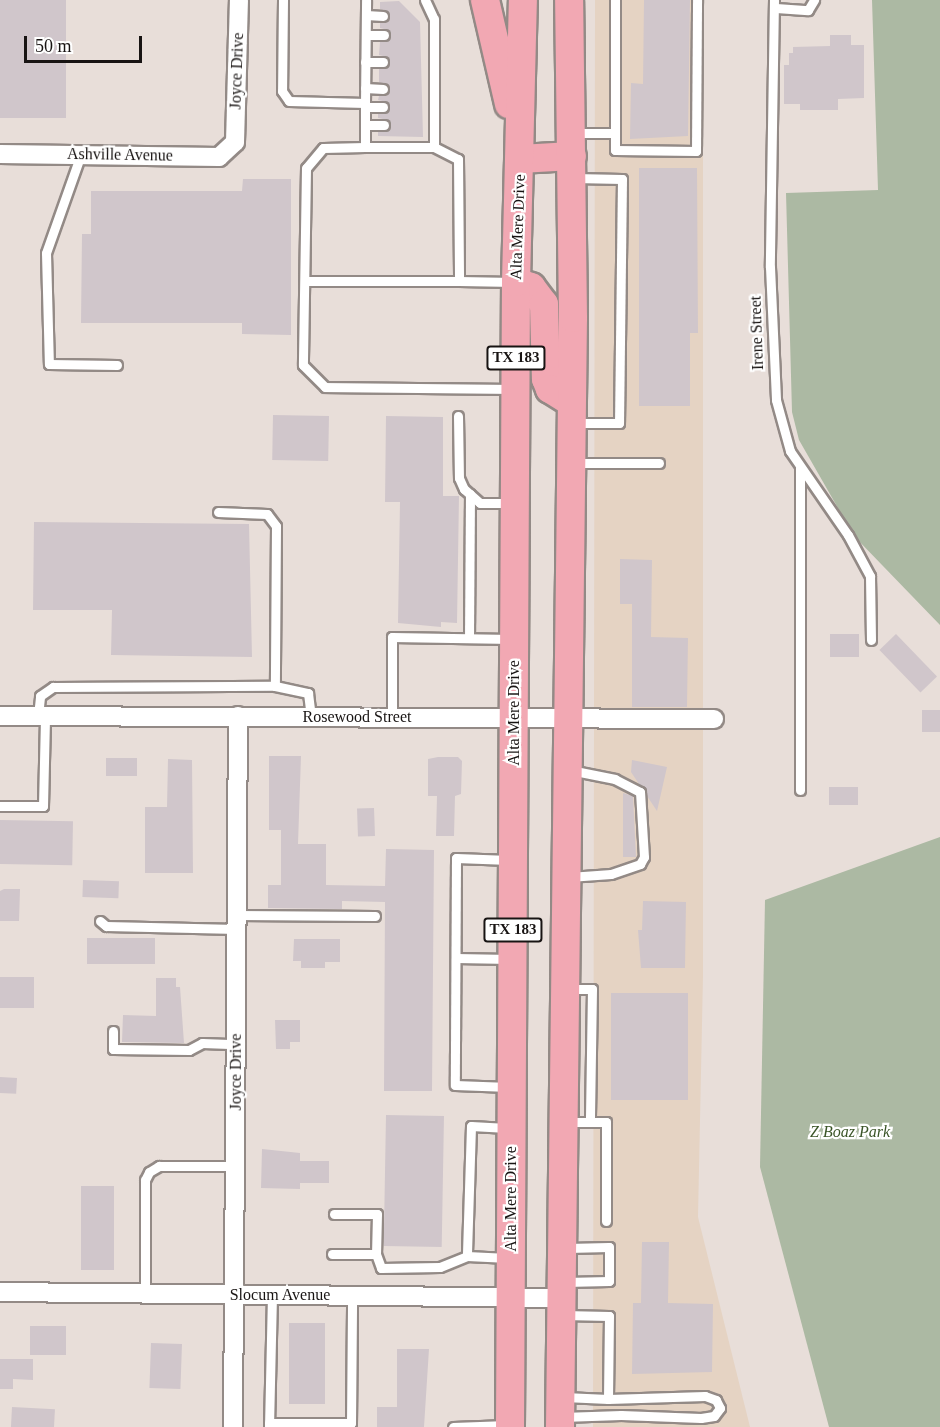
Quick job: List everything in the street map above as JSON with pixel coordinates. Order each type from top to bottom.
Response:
[{"type":"main road","points":[[485,0],[520,159],[572,156]]},
{"type":"main road","name":"Alta Mere Drive","points":[[510,1426],[516,282],[523,0]]},
{"type":"main road","name":"TX 183","points":[[560,1414],[565,718],[571,412],[572,156],[568,0]]},
{"type":"main road","points":[[516,282],[531,287],[544,304],[546,379],[550,390],[571,412]]},
{"type":"street","name":"Joyce Drive","points":[[235,142],[239,0]]},
{"type":"street","name":"Ashville Avenue","points":[[0,154],[219,157],[235,142]]},
{"type":"street","name":"Rosewood Street","points":[[0,716],[714,719]]},
{"type":"street","name":"Joyce Drive","points":[[233,1427],[238,716]]},
{"type":"street","name":"Slocum Avenue","points":[[0,1292],[561,1298]]},
{"type":"lane","points":[[283,0],[282,91],[289,101],[383,107]]},
{"type":"lane","points":[[365,147],[366,0]]},
{"type":"lane","points":[[425,0],[430,19],[430,126],[434,147]]},
{"type":"lane","points":[[615,0],[615,150],[696,151],[697,0]]},
{"type":"lane","points":[[775,4],[808,10],[814,0]]},
{"type":"lane","name":"Irene Street","points":[[775,4],[771,41],[771,348],[776,400],[790,451],[848,535],[870,576],[871,640]]},
{"type":"lane","points":[[366,15],[383,16]]},
{"type":"lane","points":[[366,35],[384,35]]},
{"type":"lane","points":[[365,62],[383,62]]},
{"type":"lane","points":[[365,88],[383,89]]},
{"type":"lane","points":[[365,125],[384,125]]},
{"type":"lane","points":[[572,156],[615,134]]},
{"type":"lane","points":[[459,281],[458,159],[434,147],[323,148],[306,168],[303,366],[325,387],[516,389]]},
{"type":"lane","points":[[81,154],[46,253],[50,364],[117,365]]},
{"type":"lane","points":[[571,412],[619,423],[622,178],[572,156]]},
{"type":"lane","points":[[305,281],[516,282]]},
{"type":"lane","points":[[458,416],[459,478],[470,494],[480,503],[514,503]]},
{"type":"lane","points":[[570,462],[659,463]]},
{"type":"lane","points":[[800,466],[800,790]]},
{"type":"lane","points":[[469,638],[470,494]]},
{"type":"lane","points":[[218,512],[267,514],[276,526],[274,686]]},
{"type":"lane","points":[[392,717],[392,637],[514,639]]},
{"type":"lane","points":[[0,806],[44,806],[40,696],[53,687],[274,686],[308,693],[311,717]]},
{"type":"lane","points":[[564,878],[611,874],[640,864],[644,857],[640,792],[615,779],[565,770]]},
{"type":"lane","points":[[512,1087],[455,1085],[456,858],[513,860]]},
{"type":"lane","points":[[100,921],[106,926],[375,916]]},
{"type":"lane","points":[[456,958],[513,959]]},
{"type":"lane","points":[[563,989],[592,989],[590,1122]]},
{"type":"lane","points":[[113,1032],[113,1049],[189,1050],[202,1043],[236,1044]]},
{"type":"lane","points":[[562,1121],[606,1122],[606,1221]]},
{"type":"lane","points":[[467,1256],[471,1126],[512,1128]]},
{"type":"lane","points":[[145,1294],[145,1180],[149,1172],[159,1166],[236,1166]]},
{"type":"lane","points":[[334,1214],[377,1214],[376,1254],[381,1268],[440,1268],[467,1256],[511,1258]]},
{"type":"lane","points":[[561,1248],[609,1247],[609,1281],[561,1298]]},
{"type":"lane","points":[[332,1254],[376,1254]]},
{"type":"lane","points":[[272,1295],[269,1425],[351,1423],[352,1296]]},
{"type":"lane","points":[[561,1298],[609,1316],[608,1398]]},
{"type":"lane","points":[[705,1396],[716,1400],[720,1408],[714,1416],[701,1418],[560,1414],[608,1398],[705,1396]]},
{"type":"lane","points":[[453,1427],[510,1426]]},
{"type":"shaded area","points":[[595,0],[703,0],[703,976],[698,1217],[750,1427],[593,1427]]},
{"type":"green space","points":[[872,0],[940,0],[940,625],[854,536],[799,440],[792,412],[786,193],[878,190]]},
{"type":"green space","name":"Z Boaz Park","points":[[940,837],[940,1427],[829,1427],[760,1167],[765,900]]},
{"type":"building","points":[[0,0],[66,0],[66,118],[0,118]]},
{"type":"building","points":[[644,0],[690,0],[688,136],[630,139],[631,83],[643,84]]},
{"type":"building","points":[[399,1],[420,22],[423,137],[378,136],[378,132],[387,131],[391,126],[388,120],[378,118],[378,114],[386,113],[390,108],[387,102],[378,100],[379,96],[387,95],[390,89],[379,82],[379,69],[390,63],[387,57],[379,55],[380,42],[391,36],[388,30],[380,28],[380,23],[387,22],[390,16],[380,9],[380,2]]},
{"type":"building","points":[[830,35],[851,35],[851,45],[864,45],[864,98],[838,99],[838,110],[800,110],[800,104],[784,104],[784,65],[789,65],[789,53],[793,53],[793,47],[830,46]]},
{"type":"building","points":[[639,168],[697,168],[698,333],[690,333],[690,406],[639,406]]},
{"type":"building","points":[[243,179],[291,179],[291,335],[242,334],[242,323],[81,323],[82,234],[91,234],[91,191],[242,191]]},
{"type":"building","points":[[273,415],[329,416],[328,461],[272,460]]},
{"type":"building","points":[[386,416],[443,417],[443,496],[459,496],[457,623],[441,622],[441,627],[398,623],[400,502],[385,502]]},
{"type":"building","points":[[34,522],[249,524],[252,657],[111,655],[112,610],[33,610]]},
{"type":"building","points":[[620,559],[652,560],[651,637],[688,638],[687,707],[632,707],[632,604],[620,604]]},
{"type":"building","points":[[830,634],[859,634],[859,657],[830,657]]},
{"type":"building","points":[[896,634],[937,676],[920,692],[879,650]]},
{"type":"building","points":[[922,710],[940,710],[940,732],[922,732]]},
{"type":"building","points":[[269,756],[301,756],[298,844],[326,844],[326,885],[385,886],[386,849],[434,850],[432,1091],[384,1091],[385,902],[342,901],[342,909],[268,908],[268,885],[281,885],[281,830],[269,830]]},
{"type":"building","points":[[458,757],[462,761],[461,794],[455,796],[454,836],[436,836],[437,796],[428,796],[428,759]]},
{"type":"building","points":[[106,758],[137,758],[137,776],[106,776]]},
{"type":"building","points":[[168,759],[192,760],[193,873],[145,873],[145,807],[167,807]]},
{"type":"building","points":[[632,760],[667,767],[657,811],[631,772]]},
{"type":"building","points":[[829,787],[858,787],[858,805],[829,805]]},
{"type":"building","points":[[623,793],[633,796],[636,857],[623,857]]},
{"type":"building","points":[[374,808],[375,836],[358,837],[357,809]]},
{"type":"building","points":[[0,820],[73,821],[72,865],[0,864]]},
{"type":"building","points":[[83,880],[119,881],[118,898],[82,897]]},
{"type":"building","points":[[20,889],[19,921],[0,921],[0,891]]},
{"type":"building","points":[[643,901],[686,902],[685,968],[641,968],[638,930],[642,930]]},
{"type":"building","points":[[87,938],[155,938],[155,964],[87,964]]},
{"type":"building","points":[[294,939],[340,939],[340,962],[325,962],[325,968],[301,968],[301,961],[293,961]]},
{"type":"building","points":[[0,977],[34,977],[34,1008],[0,1008]]},
{"type":"building","points":[[156,978],[176,978],[176,987],[180,987],[184,1043],[122,1042],[123,1015],[156,1016]]},
{"type":"building","points":[[611,993],[688,993],[688,1100],[611,1100]]},
{"type":"building","points":[[275,1020],[300,1020],[300,1042],[290,1042],[290,1049],[276,1049]]},
{"type":"building","points":[[0,1077],[17,1078],[16,1094],[0,1093]]},
{"type":"building","points":[[386,1115],[444,1116],[442,1247],[384,1246]]},
{"type":"building","points":[[262,1149],[300,1153],[300,1161],[329,1161],[329,1183],[300,1183],[300,1189],[261,1188]]},
{"type":"building","points":[[81,1186],[114,1186],[114,1270],[81,1270]]},
{"type":"building","points":[[642,1242],[669,1242],[668,1303],[713,1304],[712,1372],[632,1374],[633,1303],[641,1303]]},
{"type":"building","points":[[289,1323],[325,1323],[325,1404],[289,1404]]},
{"type":"building","points":[[30,1326],[66,1326],[66,1355],[30,1355]]},
{"type":"building","points":[[151,1343],[182,1344],[180,1389],[149,1388]]},
{"type":"building","points":[[397,1349],[429,1349],[424,1427],[377,1427],[377,1407],[397,1407]]},
{"type":"building","points":[[0,1359],[33,1359],[33,1380],[13,1379],[13,1389],[0,1389]]},
{"type":"building","points":[[12,1407],[55,1409],[54,1427],[11,1427]]}]
